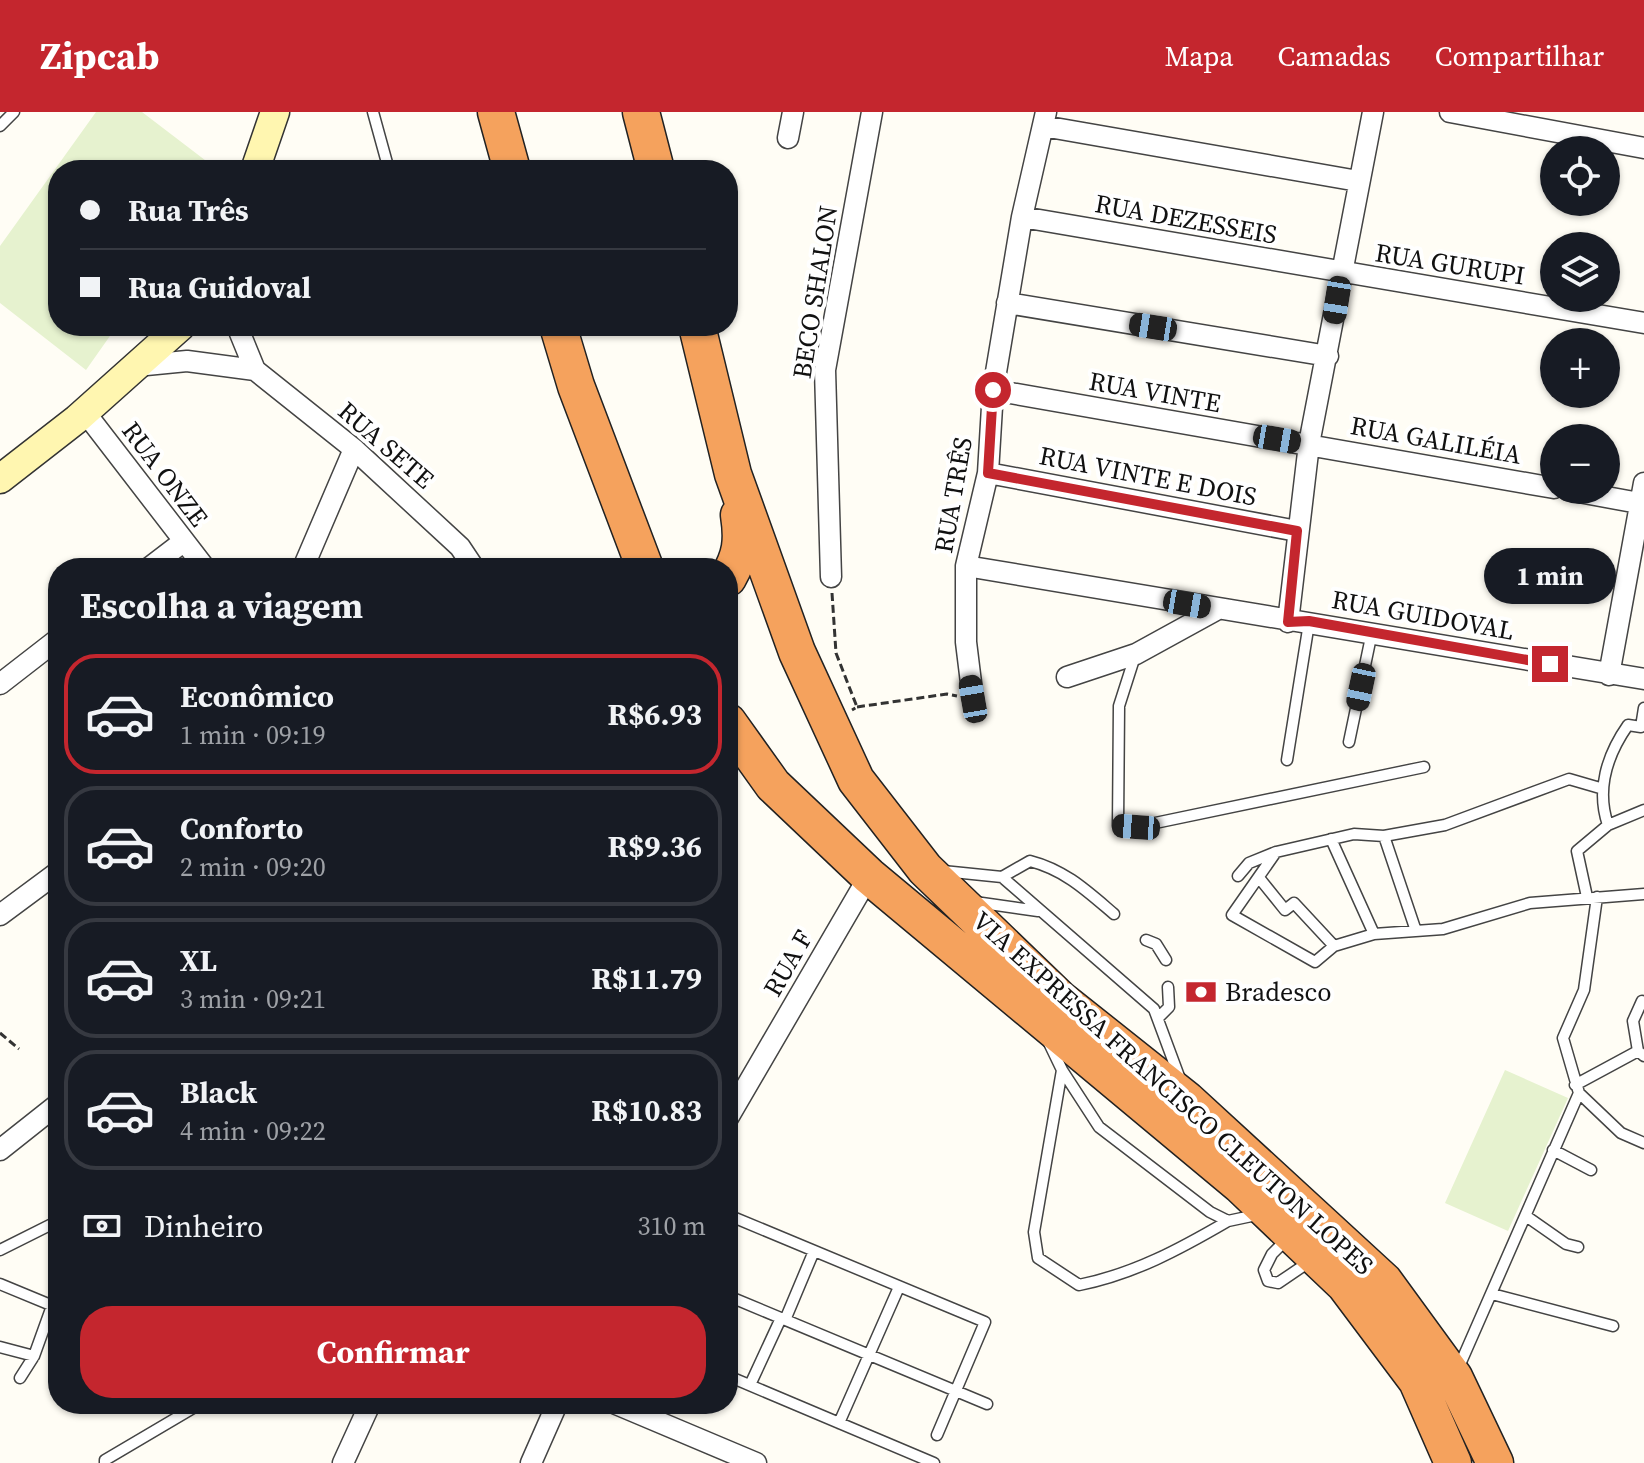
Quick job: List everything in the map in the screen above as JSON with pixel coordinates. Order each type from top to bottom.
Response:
[{"type":"highway","points":[[496,112],[509,160]]},
{"type":"highway","points":[[641,112],[653,160]]},
{"type":"highway","points":[[561,336],[576,386],[645,558]]},
{"type":"highway","name":"VIA EXPRESSA FRANCISCO CLEUTON LOPES","points":[[699,336],[733,474],[797,652],[843,716],[856,780],[925,869],[1060,999],[1187,1100],[1384,1281],[1454,1377],[1495,1463]]},
{"type":"highway","points":[[733,474],[743,541],[738,561]]},
{"type":"highway","name":"VIA EXPRESSA FRANCISCO CLEUTON LOPES","points":[[738,736],[773,785],[869,876],[1038,1019],[1134,1095],[1293,1234],[1345,1285],[1417,1381],[1453,1463]]},
{"type":"street","points":[[258,160],[275,112]]},
{"type":"street","points":[[788,138],[793,112]]},
{"type":"street","name":"BECO SHALON","points":[[831,577],[825,370],[872,112]]},
{"type":"street","points":[[1288,622],[1309,444],[1373,112]]},
{"type":"street","points":[[1450,112],[1644,148]]},
{"type":"street","points":[[1045,119],[1358,181]]},
{"type":"street","name":"RUA TRÊS","points":[[973,699],[966,642],[966,566],[988,473],[993,390],[1022,217],[1045,119]]},
{"type":"street","name":"RUA DEZESSEIS","points":[[1022,217],[1341,272]]},
{"type":"street","name":"RUA GURUPI","points":[[1341,272],[1644,323]]},
{"type":"street","points":[[1007,303],[1328,356]]},
{"type":"street","points":[[0,479],[170,336]]},
{"type":"street","name":"RUA SETE","points":[[241,336],[255,370],[354,449],[460,547],[467,558]]},
{"type":"street","points":[[136,366],[187,361],[255,370]]},
{"type":"street","name":"RUA VINTE","points":[[993,390],[1309,444]]},
{"type":"street","points":[[0,467],[72,411],[84,411]]},
{"type":"street","name":"RUA ONZE","points":[[84,411],[197,558]]},
{"type":"street","name":"RUA GALILÉIA","points":[[1309,444],[1540,485]]},
{"type":"street","points":[[307,558],[354,449]]},
{"type":"street","name":"RUA VINTE E DOIS","points":[[988,473],[1297,531]]},
{"type":"street","points":[[1609,675],[1643,497],[1620,495]]},
{"type":"street","points":[[162,558],[183,542]]},
{"type":"street","name":"RUA GUIDOVAL","points":[[966,566],[1644,679]]},
{"type":"street","points":[[1067,677],[1136,654],[1218,609]]},
{"type":"street","points":[[0,684],[48,647]]},
{"type":"street","name":"RUA F","points":[[738,1101],[869,876]]},
{"type":"street","points":[[0,915],[48,879]]},
{"type":"street","points":[[0,1150],[48,1112]]},
{"type":"street","points":[[343,1463],[365,1414]]},
{"type":"street","points":[[531,1463],[553,1414]]},
{"type":"street","points":[[637,1414],[729,1458],[756,1463]]},
{"type":"lane","points":[[0,126],[14,112]]},
{"type":"lane","points":[[373,112],[386,160]]},
{"type":"lane","points":[[1287,760],[1309,621]]},
{"type":"lane","points":[[1349,742],[1372,632]]},
{"type":"lane","points":[[1136,654],[1119,706],[1118,826],[1136,827],[1424,767]]},
{"type":"lane","points":[[1608,825],[1600,788],[1620,737],[1628,725],[1641,727],[1644,708]]},
{"type":"lane","points":[[1238,876],[1249,863],[1276,852],[1354,834],[1384,836],[1445,825],[1569,779],[1600,788]]},
{"type":"lane","points":[[1644,810],[1608,825],[1577,851],[1592,897],[1584,990],[1563,1038],[1577,1089],[1621,1133],[1644,1143]]},
{"type":"lane","points":[[1384,836],[1416,931]]},
{"type":"lane","points":[[1331,839],[1374,934]]},
{"type":"lane","points":[[1276,852],[1232,915],[1315,962],[1334,946],[1374,934],[1443,929],[1530,903],[1644,894]]},
{"type":"lane","points":[[925,869],[1002,877],[1030,861],[1050,866],[1071,877],[1114,914]]},
{"type":"lane","points":[[1002,877],[1154,1009],[1187,1100]]},
{"type":"lane","points":[[1260,879],[1285,910],[1294,903],[1334,946]]},
{"type":"lane","points":[[956,900],[1040,911]]},
{"type":"lane","points":[[1146,940],[1156,944],[1166,960]]},
{"type":"lane","points":[[1158,1018],[1169,1007],[1168,987]]},
{"type":"lane","points":[[1454,1377],[1526,1216],[1577,1089],[1641,1054],[1633,1021],[1642,1001]]},
{"type":"lane","points":[[1038,1019],[1062,1070],[1099,1127],[1210,1212],[1228,1221],[1293,1234]]},
{"type":"lane","points":[[1062,1070],[1034,1232],[1038,1258],[1079,1285],[1162,1259],[1228,1221]]},
{"type":"lane","points":[[1553,1150],[1591,1170]]},
{"type":"lane","points":[[1526,1216],[1566,1244],[1578,1247]]},
{"type":"lane","points":[[738,1219],[985,1322],[937,1435]]},
{"type":"lane","points":[[0,1250],[48,1226]]},
{"type":"lane","points":[[750,1385],[814,1251]]},
{"type":"lane","points":[[0,1284],[48,1304]]},
{"type":"lane","points":[[839,1423],[899,1287]]},
{"type":"lane","points":[[1492,1294],[1613,1326]]},
{"type":"lane","points":[[738,1300],[987,1404]]},
{"type":"lane","points":[[20,1378],[34,1356],[48,1323]]},
{"type":"lane","points":[[0,1347],[34,1356]]},
{"type":"lane","points":[[738,1380],[934,1463]]},
{"type":"lane","points":[[105,1463],[105,1460],[183,1414]]},
{"type":"path","points":[[831,577],[843,716],[947,694],[973,699]]},
{"type":"path","points":[[0,1033],[19,1049]]},
{"type":"green space","points":[[96,112],[142,112],[205,160],[62,160]]},
{"type":"green space","points":[[48,179],[48,336],[110,336],[86,370],[0,303],[0,246]]},
{"type":"green space","points":[[1505,1070],[1568,1098],[1508,1231],[1445,1203]]},
{"type":"place","name":"Bradesco","points":[[1201,992]]},
{"type":"route","points":[[993,390],[988,473],[1297,531],[1288,622],[1309,621],[1550,664]]}]
